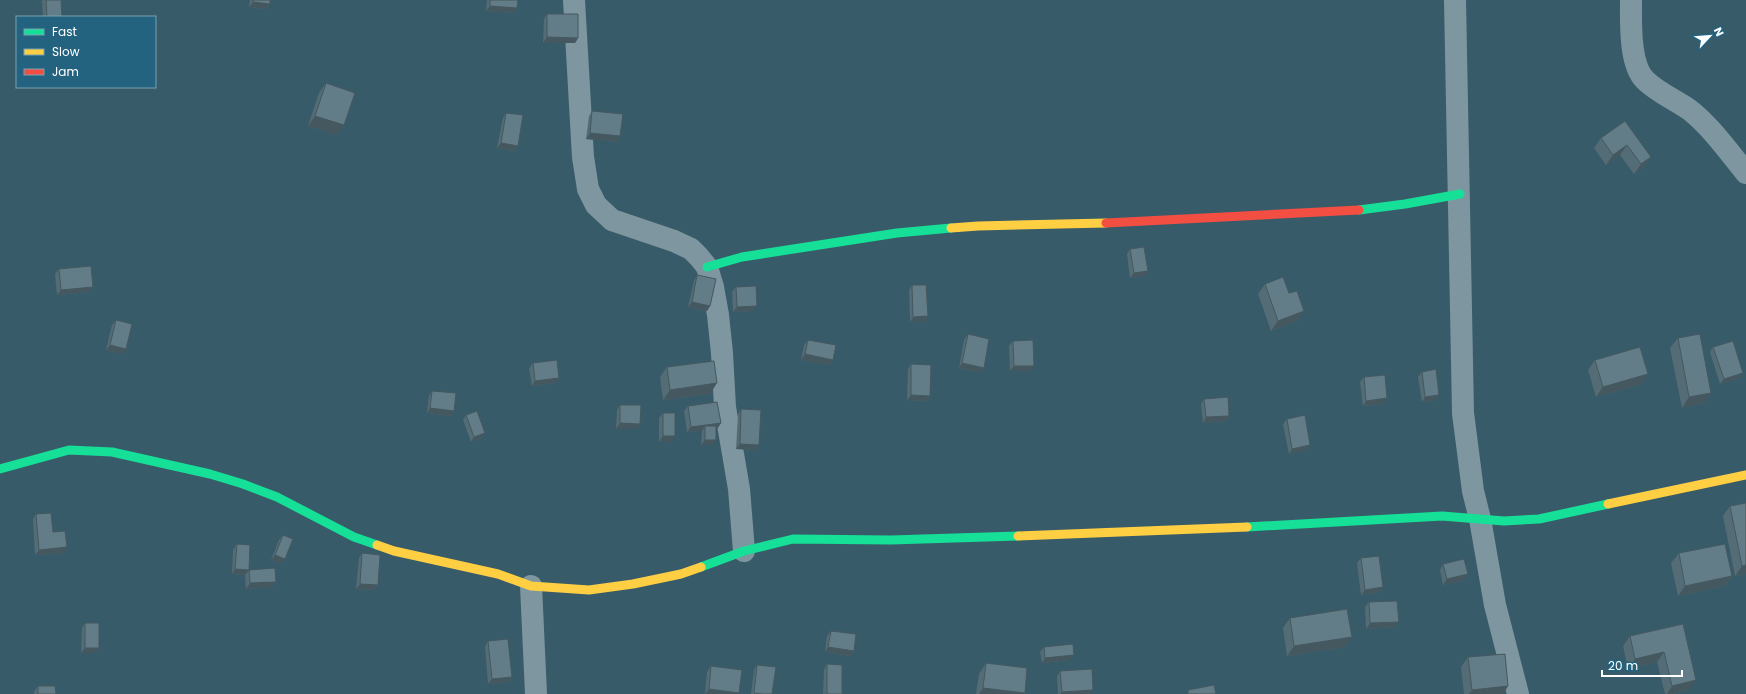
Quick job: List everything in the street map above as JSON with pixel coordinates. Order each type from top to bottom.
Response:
[{"type":"street","points":[[574,0],[583,157],[588,189],[596,205],[612,220],[674,241],[691,250],[707,267],[718,315],[725,407],[739,489],[744,551]]},
{"type":"street","points":[[1455,0],[1460,194],[1463,412],[1472,491],[1480,519],[1495,605],[1518,694]]},
{"type":"street","points":[[1631,0],[1632,37],[1636,60],[1641,76],[1701,120],[1746,173]]},
{"type":"street","points":[[707,267],[742,257],[897,233],[978,226],[1110,223],[1352,210],[1405,204],[1460,194]]},
{"type":"street","points":[[0,469],[69,450],[112,452],[210,474],[243,484],[277,497],[348,534],[373,545],[498,574],[531,586],[589,590],[632,584],[680,574],[744,551],[793,539],[891,540],[1195,529],[1442,516],[1504,521],[1539,519],[1746,475]]},
{"type":"street","points":[[531,586],[536,694]]},
{"type":"building","points":[[46,0],[61,0],[62,16],[47,16]]},
{"type":"building","points":[[253,0],[270,0],[270,4],[253,2]]},
{"type":"building","points":[[490,0],[518,0],[517,8],[490,6]]},
{"type":"building","points":[[547,14],[578,14],[578,38],[547,37]]},
{"type":"building","points":[[326,83],[355,93],[344,125],[315,116]]},
{"type":"building","points":[[592,111],[623,114],[620,136],[590,133]]},
{"type":"building","points":[[506,113],[523,115],[518,146],[501,143]]},
{"type":"building","points":[[1625,121],[1651,157],[1641,164],[1627,145],[1613,155],[1601,138]]},
{"type":"building","points":[[1144,247],[1148,271],[1134,273],[1130,249]]},
{"type":"building","points":[[91,266],[93,287],[61,290],[59,269]]},
{"type":"building","points":[[697,275],[716,279],[710,306],[692,302]]},
{"type":"building","points":[[1283,277],[1289,293],[1297,291],[1304,311],[1278,321],[1265,284]]},
{"type":"building","points":[[912,285],[926,285],[928,316],[913,317]]},
{"type":"building","points":[[756,286],[757,306],[737,307],[736,287]]},
{"type":"building","points":[[116,320],[132,324],[126,349],[110,345]]},
{"type":"building","points":[[968,334],[989,339],[984,368],[962,363]]},
{"type":"building","points":[[1700,334],[1711,393],[1689,397],[1678,338]]},
{"type":"building","points":[[808,340],[836,345],[833,360],[805,354]]},
{"type":"building","points":[[1033,340],[1034,366],[1014,366],[1013,341]]},
{"type":"building","points":[[1733,341],[1743,373],[1724,379],[1713,347]]},
{"type":"building","points":[[1640,347],[1648,374],[1603,387],[1595,360]]},
{"type":"building","points":[[557,360],[559,378],[535,381],[533,363]]},
{"type":"building","points":[[714,361],[717,383],[670,390],[667,367]]},
{"type":"building","points":[[911,364],[931,365],[930,396],[911,395]]},
{"type":"building","points":[[1436,369],[1439,395],[1425,397],[1422,372]]},
{"type":"building","points":[[1385,375],[1387,398],[1366,401],[1364,377]]},
{"type":"building","points":[[432,391],[456,393],[454,411],[430,408]]},
{"type":"building","points":[[1228,397],[1229,416],[1206,417],[1204,399]]},
{"type":"building","points":[[717,402],[721,423],[691,427],[688,406]]},
{"type":"building","points":[[620,405],[641,405],[640,424],[620,423]]},
{"type":"building","points":[[741,409],[761,410],[759,445],[740,444]]},
{"type":"building","points":[[477,411],[485,433],[474,437],[466,415]]},
{"type":"building","points":[[663,413],[675,413],[675,436],[663,436]]},
{"type":"building","points":[[1305,415],[1310,445],[1292,449],[1287,419]]},
{"type":"building","points":[[705,426],[716,426],[716,440],[705,440]]},
{"type":"building","points":[[1746,503],[1746,565],[1742,566],[1730,506]]},
{"type":"building","points":[[51,513],[53,532],[65,531],[67,547],[39,550],[36,514]]},
{"type":"building","points":[[283,535],[293,539],[285,559],[275,555]]},
{"type":"building","points":[[237,544],[250,545],[249,570],[235,569]]},
{"type":"building","points":[[1725,544],[1732,576],[1685,586],[1679,553]]},
{"type":"building","points":[[362,553],[380,555],[378,585],[360,584]]},
{"type":"building","points":[[1379,556],[1383,587],[1365,590],[1361,558]]},
{"type":"building","points":[[1464,559],[1468,574],[1447,579],[1443,564]]},
{"type":"building","points":[[275,568],[276,582],[250,583],[249,570]]},
{"type":"building","points":[[1397,601],[1399,622],[1370,623],[1369,602]]},
{"type":"building","points":[[1347,609],[1352,637],[1294,646],[1290,618]]},
{"type":"building","points":[[85,623],[99,623],[99,648],[85,648]]},
{"type":"building","points":[[1683,624],[1696,680],[1672,686],[1664,652],[1635,659],[1630,636]]},
{"type":"building","points":[[831,631],[856,634],[854,651],[828,647]]},
{"type":"building","points":[[508,639],[512,677],[492,679],[488,641]]},
{"type":"building","points":[[1073,644],[1074,655],[1045,658],[1044,647]]},
{"type":"building","points":[[1505,654],[1508,686],[1472,690],[1468,657]]},
{"type":"building","points":[[986,663],[1027,668],[1025,693],[983,688]]},
{"type":"building","points":[[827,664],[842,665],[842,694],[827,694]]},
{"type":"building","points":[[757,665],[776,667],[772,694],[754,693]]},
{"type":"building","points":[[711,666],[742,670],[739,693],[709,689]]},
{"type":"building","points":[[1092,669],[1093,690],[1062,692],[1060,671]]},
{"type":"building","points":[[1214,685],[1216,694],[1188,694],[1188,690]]},
{"type":"building","points":[[38,686],[55,686],[56,694],[38,694]]},
{"type":"traffic: fast","points":[[1359,210],[1405,204],[1460,194]]},
{"type":"traffic: fast","points":[[707,267],[742,257],[897,233],[951,228]]},
{"type":"traffic: fast","points":[[0,469],[69,450],[112,452],[210,474],[243,484],[277,497],[354,537],[377,545]]},
{"type":"traffic: fast","points":[[1247,527],[1442,516],[1504,521],[1539,519],[1608,504]]},
{"type":"traffic: fast","points":[[701,567],[744,551],[793,539],[891,540],[1018,536]]},
{"type":"traffic: slow","points":[[951,228],[1106,223]]},
{"type":"traffic: slow","points":[[1608,504],[1746,475]]},
{"type":"traffic: slow","points":[[1018,536],[1247,527]]},
{"type":"traffic: slow","points":[[377,545],[394,551],[498,574],[531,586],[589,590],[633,584],[681,574],[701,567]]},
{"type":"traffic: jam","points":[[1106,223],[1359,210]]}]
